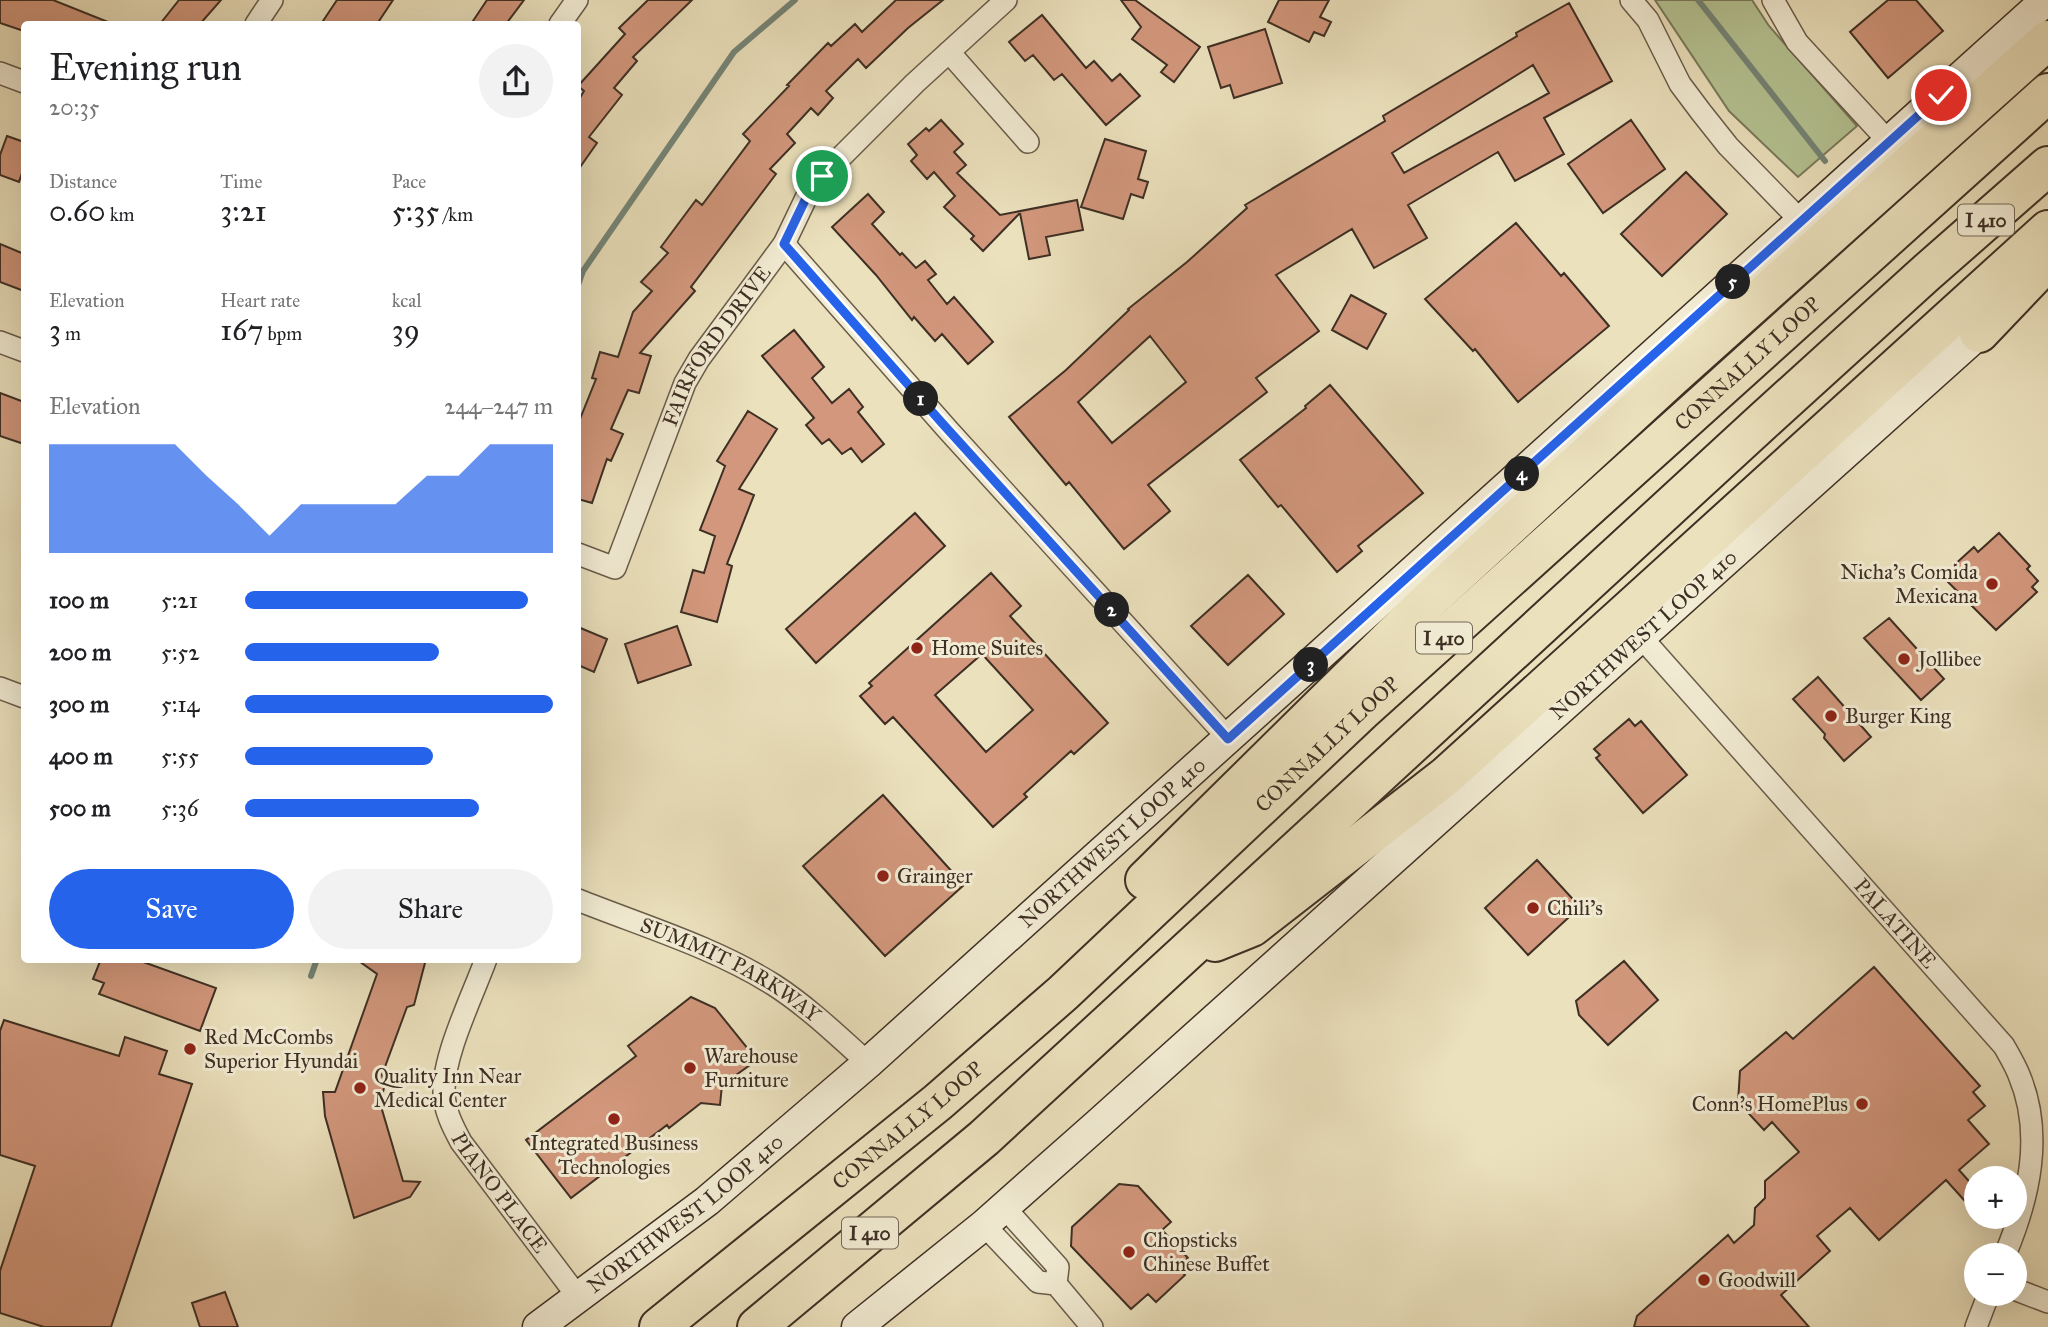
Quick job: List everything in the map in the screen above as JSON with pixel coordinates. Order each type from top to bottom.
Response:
[{"type":"highway","points":[[839,1182],[1427,602],[1672,377],[2048,40]]},
{"type":"highway","name":"CONNALLY LOOP","points":[[659,1327],[938,1102],[1063,993],[1371,703],[2048,93]]},
{"type":"highway","name":"I 410","points":[[757,1327],[984,1138],[1801,385],[2048,166]]},
{"type":"highway","points":[[1184,955],[1252,927],[1446,776],[2048,230]]},
{"type":"highway","points":[[1979,333],[2048,260]]},
{"type":"main road","name":"NORTHWEST LOOP 410","points":[[538,1327],[714,1195],[868,1063],[2046,0]]},
{"type":"main road","name":"NORTHWEST LOOP 410","points":[[857,1327],[994,1216],[2048,271]]},
{"type":"street","points":[[258,21],[272,0]]},
{"type":"street","points":[[561,21],[577,0]]},
{"type":"street","name":"FAIRFORD DRIVE","points":[[581,555],[615,568],[685,383],[699,359],[784,244],[807,196],[822,176],[1006,0]]},
{"type":"street","points":[[1631,0],[1648,20],[1680,84],[1701,112],[1728,146],[1801,221]]},
{"type":"street","points":[[1773,0],[1797,42],[1889,142]]},
{"type":"street","points":[[949,52],[1028,142]]},
{"type":"street","points":[[0,73],[21,81]]},
{"type":"street","points":[[784,244],[1228,739]]},
{"type":"street","points":[[0,342],[21,350]]},
{"type":"street","name":"PALATINE","points":[[1641,637],[2004,1046],[2019,1074],[2032,1131],[2030,1181],[2010,1243]]},
{"type":"street","points":[[0,688],[21,696]]},
{"type":"street","name":"SUMMIT PARKWAY","points":[[581,901],[734,963],[774,985],[810,1010],[868,1063]]},
{"type":"street","name":"PIANO PLACE","points":[[485,963],[446,1066],[443,1094],[450,1122],[461,1142],[578,1297]]},
{"type":"street","points":[[994,1216],[1038,1282],[1056,1283],[1092,1327]]},
{"type":"street","points":[[2027,1294],[2048,1302]]},
{"type":"street","points":[[1976,1327],[1984,1306]]},
{"type":"green space","points":[[1655,0],[1752,0],[1769,26],[1857,126],[1798,177],[1729,111]]},
{"type":"building","points":[[0,0],[53,0],[106,21],[21,21],[21,30],[0,23]]},
{"type":"building","points":[[179,0],[221,0],[203,21],[162,21]]},
{"type":"building","points":[[337,0],[393,0],[379,21],[323,21]]},
{"type":"building","points":[[487,0],[524,0],[508,21],[473,21]]},
{"type":"building","points":[[648,0],[692,0],[633,57],[637,61],[614,88],[622,95],[589,137],[597,143],[581,166],[581,96],[584,91],[581,83],[625,34],[619,28]]},
{"type":"building","points":[[896,0],[943,0],[908,28],[866,68],[858,59],[826,91],[833,98],[818,115],[811,108],[787,134],[795,143],[770,169],[776,174],[691,287],[695,291],[640,353],[651,356],[639,393],[628,390],[611,429],[623,434],[611,461],[607,459],[592,503],[581,500],[581,416],[596,379],[592,378],[600,352],[618,357],[633,312],[652,291],[641,282],[668,253],[661,247],[696,200],[702,205],[750,141],[743,134],[789,86],[787,85],[828,43],[831,46],[855,24],[862,32]]},
{"type":"building","points":[[1121,0],[1135,0],[1200,47],[1174,82],[1161,72],[1167,65],[1132,39],[1141,27]]},
{"type":"building","points":[[1279,0],[1329,0],[1320,17],[1331,22],[1324,36],[1314,32],[1309,42],[1268,22]]},
{"type":"building","points":[[1888,0],[1916,0],[1943,31],[1888,78],[1850,32]]},
{"type":"building","points":[[1569,3],[1612,81],[1544,118],[1564,154],[1515,181],[1498,152],[1408,205],[1427,238],[1374,268],[1352,229],[1276,275],[1319,331],[1256,378],[1267,392],[1148,485],[1170,511],[1124,549],[1069,482],[1066,485],[1009,417],[1066,370],[1128,309],[1187,262],[1247,208],[1245,205],[1385,121],[1383,116],[1517,36],[1516,33]],"holes":[[[1533,65],[1549,93],[1404,173],[1392,153]],[[1150,336],[1186,382],[1112,443],[1078,402]]]},
{"type":"building","points":[[1042,15],[1086,68],[1094,61],[1112,81],[1120,74],[1140,96],[1106,125],[1062,74],[1054,80],[1033,55],[1025,61],[1009,42]]},
{"type":"building","points":[[1265,29],[1282,83],[1234,98],[1230,85],[1221,88],[1208,47]]},
{"type":"building","points":[[941,120],[963,144],[954,152],[966,165],[957,173],[1000,215],[1077,200],[1083,230],[1046,237],[1050,255],[1029,259],[1020,213],[983,251],[971,239],[974,236],[944,207],[955,196],[934,172],[927,179],[911,161],[917,155],[908,144],[926,128],[929,131]]},
{"type":"building","points":[[1631,120],[1665,169],[1603,213],[1568,164]]},
{"type":"building","points":[[7,136],[21,141],[19,182],[0,175],[0,155]]},
{"type":"building","points":[[1105,139],[1146,151],[1138,179],[1148,182],[1143,198],[1131,194],[1123,219],[1081,207]]},
{"type":"building","points":[[1686,172],[1727,214],[1662,276],[1621,234]]},
{"type":"building","points":[[868,194],[884,212],[872,224],[900,255],[902,253],[916,268],[925,261],[936,274],[928,280],[947,304],[954,297],[993,342],[968,364],[942,334],[935,341],[914,317],[912,320],[832,227]]},
{"type":"building","points":[[1516,223],[1561,276],[1564,273],[1609,326],[1518,402],[1475,349],[1473,351],[1425,299]]},
{"type":"building","points":[[0,244],[21,253],[21,290],[0,282]]},
{"type":"building","points":[[1351,295],[1386,314],[1367,349],[1332,330]]},
{"type":"building","points":[[794,330],[824,367],[812,378],[832,403],[849,389],[863,407],[858,412],[884,444],[862,462],[851,448],[842,454],[829,439],[822,444],[806,425],[814,418],[762,356]]},
{"type":"building","points":[[1330,385],[1423,493],[1358,546],[1362,551],[1337,572],[1240,460],[1306,408],[1305,406]]},
{"type":"building","points":[[0,393],[21,401],[21,443],[0,436]]},
{"type":"building","points":[[748,411],[777,429],[739,489],[754,495],[727,564],[732,566],[717,622],[681,612],[693,570],[704,573],[715,536],[700,530],[725,466],[717,461]]},
{"type":"building","points":[[915,513],[945,546],[816,663],[786,629]]},
{"type":"building","name":"Nicha's Comida Mexicana","points":[[1999,533],[2030,566],[2027,569],[2038,581],[2032,587],[2037,592],[1996,630],[1947,581],[1957,571],[1953,566],[1974,547],[1978,552]]},
{"type":"building","points":[[991,573],[1021,606],[1010,616],[1108,723],[1074,754],[1071,751],[1024,794],[1027,797],[993,827],[893,717],[885,724],[860,696],[872,686],[869,683]],"holes":[[[982,654],[1033,710],[986,752],[935,695]]]},
{"type":"building","points":[[1248,575],[1284,614],[1228,665],[1191,626]]},
{"type":"building","name":"Jollibee","points":[[1889,618],[1944,679],[1921,700],[1864,638]]},
{"type":"building","points":[[677,626],[691,665],[638,683],[625,644]]},
{"type":"building","points":[[581,628],[607,639],[594,672],[581,666]]},
{"type":"building","name":"Burger King","points":[[1818,677],[1871,737],[1844,761],[1824,738],[1825,734],[1793,699]]},
{"type":"building","points":[[1629,719],[1635,726],[1641,721],[1687,775],[1643,813],[1596,758],[1600,755],[1594,749]]},
{"type":"building","name":"Grainger","points":[[883,795],[964,885],[885,956],[803,866]]},
{"type":"building","name":"Chili's","points":[[1537,860],[1580,907],[1528,955],[1485,908]]},
{"type":"building","points":[[1624,961],[1658,1000],[1608,1045],[1579,1015],[1576,1001]]},
{"type":"building","points":[[99,963],[146,963],[216,988],[200,1031],[99,994],[104,983],[93,979]]},
{"type":"building","name":"Quality Inn Near Medical Center","points":[[362,963],[425,963],[414,1005],[407,1007],[382,1075],[385,1084],[383,1092],[378,1096],[403,1181],[420,1182],[410,1197],[354,1218],[325,1116],[323,1092],[335,1092],[377,974]]},
{"type":"building","name":"Conn's HomePlus","points":[[1874,967],[1980,1086],[1973,1092],[1985,1106],[1968,1120],[1989,1144],[1959,1170],[1964,1176],[1964,1200],[1946,1180],[1879,1240],[1850,1208],[1817,1236],[1830,1251],[1781,1295],[1809,1327],[1634,1327],[1637,1316],[1728,1235],[1734,1243],[1754,1225],[1755,1208],[1765,1198],[1765,1181],[1799,1152],[1772,1122],[1764,1130],[1738,1102],[1740,1071],[1786,1032],[1793,1039]]},
{"type":"building","points":[[691,997],[715,1008],[757,1060],[722,1085],[720,1105],[701,1103],[669,1128],[667,1125],[571,1198],[526,1140],[636,1056],[628,1046]]},
{"type":"building","points":[[4,1020],[119,1056],[125,1037],[167,1051],[159,1074],[192,1084],[111,1327],[44,1327],[0,1313],[0,1271],[35,1166],[0,1155],[0,1031]]},
{"type":"building","name":"Chopsticks Chinese Buffet","points":[[1119,1184],[1138,1186],[1171,1222],[1162,1230],[1188,1258],[1178,1267],[1185,1275],[1156,1302],[1148,1294],[1131,1309],[1071,1246],[1072,1227]]},
{"type":"building","points":[[225,1292],[238,1327],[200,1327],[192,1303]]},
{"type":"waterway","points":[[581,277],[734,52],[795,0]]},
{"type":"waterway","points":[[1698,0],[1825,161]]},
{"type":"waterway","points":[[311,976],[316,963]]},
{"type":"place","name":"Nicha's Comida Mexicana","points":[[1992,584]]},
{"type":"place","name":"Home Suites","points":[[917,648]]},
{"type":"place","name":"Jollibee","points":[[1904,659]]},
{"type":"place","name":"Burger King","points":[[1831,716]]},
{"type":"place","name":"Grainger","points":[[883,876]]},
{"type":"place","name":"Chili's","points":[[1533,908]]},
{"type":"place","name":"Red McCombs Superior Hyundai","points":[[190,1049]]},
{"type":"place","name":"Warehouse Furniture","points":[[690,1068]]},
{"type":"place","name":"Quality Inn Near Medical Center","points":[[360,1088]]},
{"type":"place","name":"Conn's HomePlus","points":[[1862,1104]]},
{"type":"place","name":"Integrated Business Technologies","points":[[614,1119]]},
{"type":"place","name":"Chopsticks Chinese Buffet","points":[[1129,1252]]},
{"type":"place","name":"Goodwill","points":[[1704,1280]]},
{"type":"route","points":[[822,176],[807,196],[784,244],[1228,739],[1941,95]]}]
